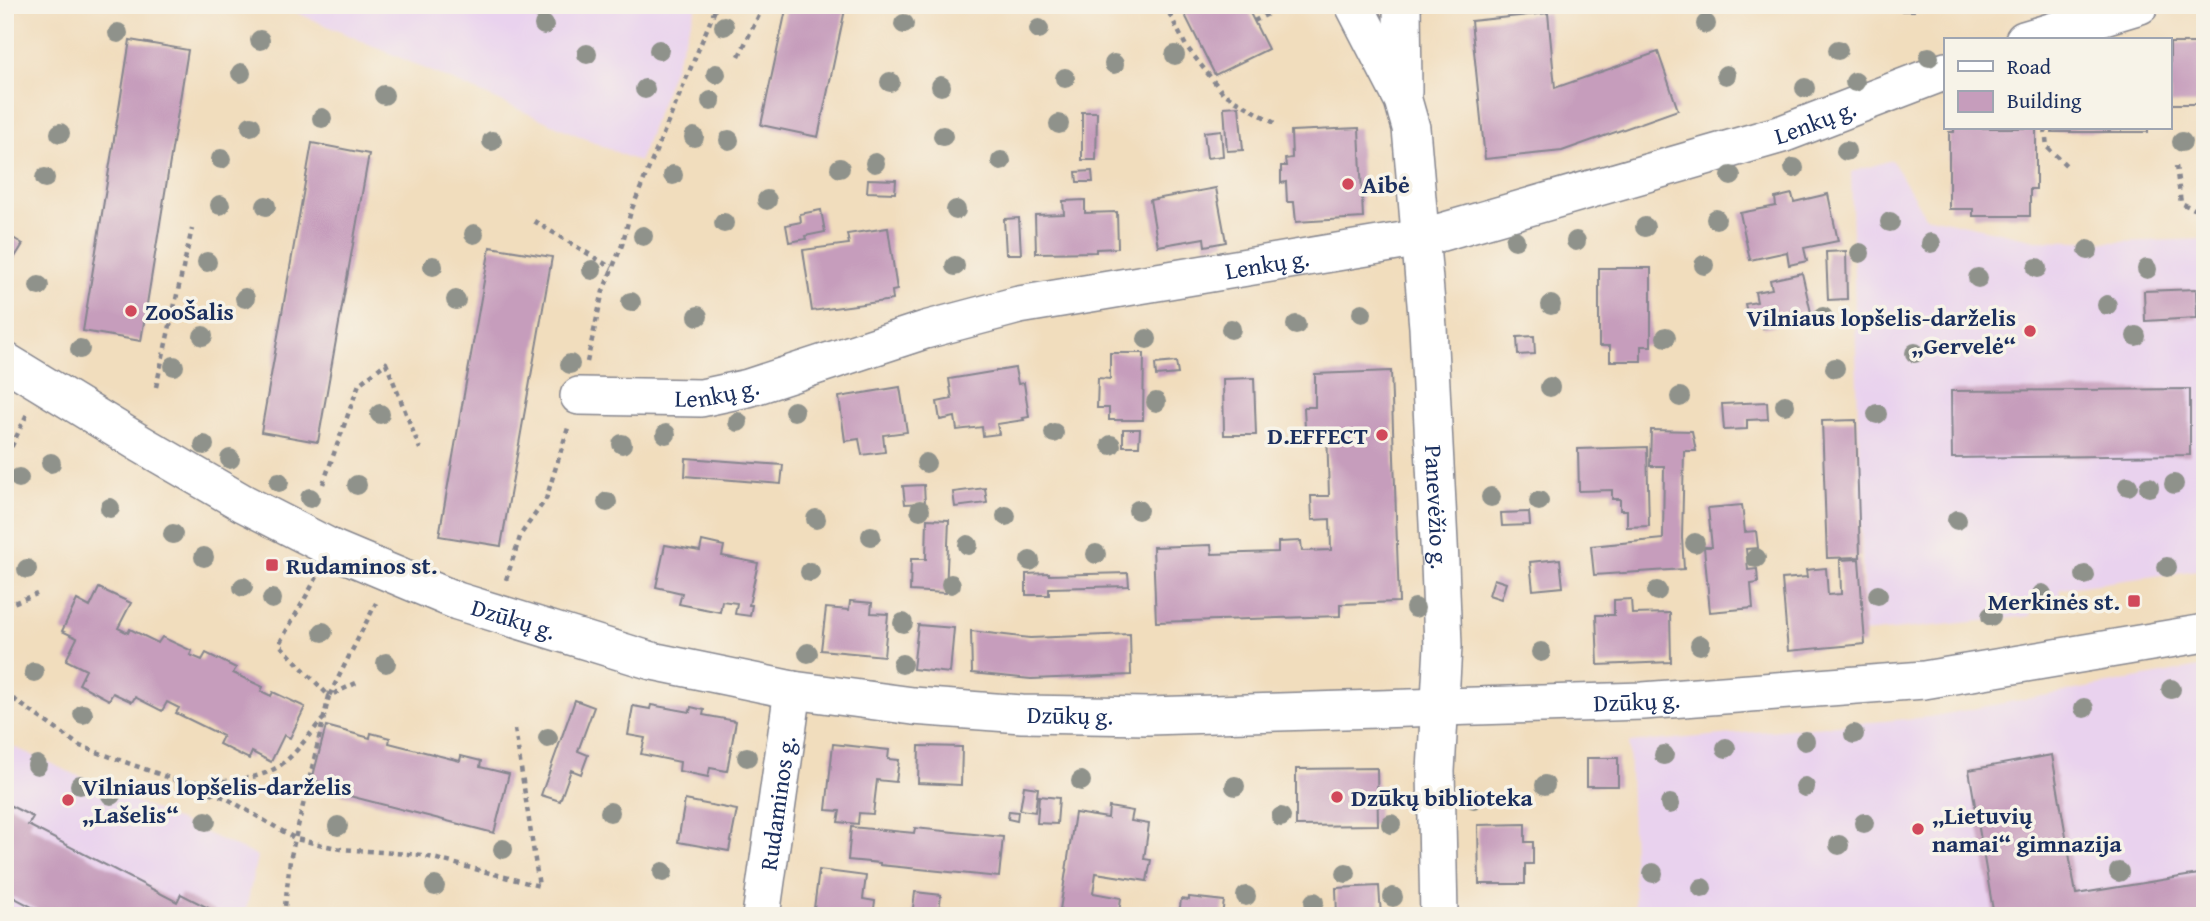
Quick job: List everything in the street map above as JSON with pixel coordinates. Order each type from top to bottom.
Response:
[{"type":"street","name":"Panevėžio g.","points":[[1354,5],[1404,100]]},
{"type":"street","name":"Panevėžio g.","points":[[1402,5],[1404,100],[1411,128],[1421,238],[1440,563],[1443,646],[1436,771],[1439,916]]},
{"type":"street","points":[[2031,38],[2140,5]]},
{"type":"street","name":"Lenkų g.","points":[[579,396],[701,398],[748,388],[925,330],[1019,305],[1421,238],[1782,134],[1944,72]]},
{"type":"street","name":"Dzūkų g.","points":[[5,360],[243,503],[333,549],[457,601],[652,661],[793,690],[913,706],[1022,714],[1149,716],[1643,701],[1924,680],[2205,633]]},
{"type":"street","name":"Rudaminos g.","points":[[761,916],[793,690]]},
{"type":"path","points":[[5,11],[32,5]]},
{"type":"path","points":[[505,580],[521,534],[546,499],[579,396],[603,291],[631,211],[717,5]]},
{"type":"path","points":[[739,56],[764,5]]},
{"type":"path","points":[[1164,5],[1186,46],[1223,93],[1278,125]]},
{"type":"path","points":[[1254,21],[1272,12],[1269,5]]},
{"type":"path","points":[[2045,130],[2047,147],[2069,168]]},
{"type":"path","points":[[2176,166],[2181,202],[2205,214]]},
{"type":"path","points":[[534,221],[612,268]]},
{"type":"path","points":[[156,387],[192,229]]},
{"type":"path","points":[[323,484],[359,384],[386,363],[420,450]]},
{"type":"path","points":[[5,453],[9,452],[42,382]]},
{"type":"path","points":[[329,696],[279,644],[333,549]]},
{"type":"path","points":[[284,916],[290,860],[329,696],[390,574]]},
{"type":"path","points":[[5,606],[37,594]]},
{"type":"path","points":[[329,696],[356,683]]},
{"type":"path","points":[[5,693],[80,746],[226,798],[296,839],[341,849],[422,855],[539,886],[515,729]]},
{"type":"path","points":[[180,782],[229,781],[261,774],[286,761],[324,718]]},
{"type":"shaded area","points":[[279,5],[697,5],[639,162]]},
{"type":"shaded area","name":"Vilniaus lopšelis-darželis „Gervelė“","points":[[1892,160],[1925,216],[2036,240],[2116,242],[2205,239],[2205,569],[2060,589],[2060,604],[2032,605],[2031,616],[1864,633],[1851,172]]},
{"type":"shaded area","name":"„Lietuvių namai“ gimnazija","points":[[2205,666],[2205,916],[1635,916],[1629,743],[1929,717]]},
{"type":"shaded area","name":"Vilniaus lopšelis-darželis „Lašelis“","points":[[5,743],[257,856],[245,916],[5,916]]},
{"type":"building","points":[[787,5],[846,5],[818,137],[761,125]]},
{"type":"building","points":[[1180,5],[1246,5],[1268,49],[1215,75]]},
{"type":"building","points":[[1895,5],[1914,5],[1914,11],[1896,11]]},
{"type":"building","points":[[1548,13],[1555,88],[1658,52],[1678,110],[1562,151],[1485,159],[1471,21]]},
{"type":"building","points":[[130,40],[188,50],[141,341],[83,331]]},
{"type":"building","points":[[2172,43],[2205,43],[2205,104],[2172,104]]},
{"type":"building","points":[[1239,106],[1243,150],[1227,151],[1224,107]]},
{"type":"building","points":[[1082,112],[1097,112],[1096,160],[1082,160]]},
{"type":"building","points":[[1359,128],[1363,218],[1296,222],[1294,202],[1287,202],[1286,182],[1281,183],[1281,166],[1286,166],[1285,159],[1292,158],[1291,131]]},
{"type":"building","points":[[1221,130],[1223,156],[1207,158],[1204,132]]},
{"type":"building","points":[[2036,130],[2036,189],[2030,189],[2030,216],[1973,216],[1973,209],[1949,209],[1949,132]]},
{"type":"building","points":[[2052,130],[2148,130],[2148,132]]},
{"type":"building","points":[[312,143],[369,154],[318,442],[261,432]]},
{"type":"building","points":[[1092,171],[1093,182],[1077,182],[1076,172]]},
{"type":"building","points":[[868,179],[896,180],[895,193],[867,192]]},
{"type":"building","points":[[1216,188],[1226,242],[1205,246],[1204,238],[1158,246],[1150,200]]},
{"type":"building","points":[[1792,194],[1794,202],[1828,194],[1838,241],[1804,248],[1807,261],[1789,265],[1787,252],[1750,260],[1740,213],[1776,206],[1775,198]]},
{"type":"building","points":[[1085,200],[1085,213],[1117,212],[1118,248],[1096,249],[1096,252],[1036,253],[1035,215],[1064,214],[1063,201]]},
{"type":"building","points":[[821,210],[825,232],[789,242],[786,225],[801,222],[800,214]]},
{"type":"building","points":[[1019,218],[1021,254],[1006,254],[1004,219]]},
{"type":"building","points":[[888,228],[897,290],[892,291],[893,300],[812,311],[803,250],[849,244],[847,234]]},
{"type":"building","points":[[5,233],[23,244],[5,273]]},
{"type":"building","points":[[490,247],[552,257],[501,546],[439,536]]},
{"type":"building","points":[[1846,251],[1847,299],[1828,300],[1826,252]]},
{"type":"building","points":[[1599,268],[1651,268],[1651,346],[1641,346],[1641,361],[1610,361],[1610,346],[1599,346]]},
{"type":"building","points":[[1802,273],[1812,317],[1763,328],[1761,317],[1749,320],[1745,304],[1757,302],[1755,292],[1772,289],[1770,280]]},
{"type":"building","points":[[2196,289],[2197,318],[2145,321],[2144,291]]},
{"type":"building","points":[[1534,336],[1535,354],[1518,355],[1517,337]]},
{"type":"building","points":[[1110,353],[1144,353],[1143,420],[1109,420],[1109,408],[1097,408],[1098,378],[1110,379]]},
{"type":"building","points":[[1176,362],[1178,374],[1156,376],[1155,364]]},
{"type":"building","points":[[1015,368],[1018,384],[1024,383],[1029,417],[997,424],[999,434],[983,436],[982,427],[957,430],[955,417],[940,420],[937,402],[952,399],[949,379]]},
{"type":"building","points":[[1391,371],[1399,602],[1340,604],[1340,616],[1156,622],[1153,547],[1211,545],[1212,554],[1278,552],[1278,542],[1301,541],[1302,551],[1331,550],[1330,519],[1312,520],[1311,496],[1329,496],[1327,428],[1305,429],[1304,407],[1315,407],[1315,374]]},
{"type":"building","points":[[1254,378],[1256,435],[1224,435],[1223,379]]},
{"type":"building","points":[[900,387],[907,432],[883,435],[885,452],[862,455],[859,439],[845,441],[839,397]]},
{"type":"building","points":[[2190,389],[2190,455],[1952,458],[1951,391]]},
{"type":"building","points":[[1767,402],[1768,419],[1747,420],[1747,429],[1724,430],[1722,404]]},
{"type":"building","points":[[1856,420],[1860,557],[1827,558],[1822,421]]},
{"type":"building","points":[[1123,429],[1140,429],[1139,446],[1123,446]]},
{"type":"building","points":[[1651,430],[1692,431],[1696,451],[1684,451],[1684,569],[1594,575],[1591,546],[1663,539],[1664,466],[1650,466]]},
{"type":"building","points":[[1647,447],[1649,526],[1627,527],[1627,510],[1620,510],[1620,499],[1612,499],[1612,490],[1579,491],[1578,449]]},
{"type":"building","points":[[686,458],[783,465],[781,484],[685,476]]},
{"type":"building","points":[[924,485],[925,503],[905,504],[903,486]]},
{"type":"building","points":[[985,488],[987,503],[955,507],[953,492]]},
{"type":"building","points":[[1742,505],[1745,532],[1756,531],[1758,548],[1746,549],[1748,570],[1757,569],[1758,583],[1751,584],[1753,608],[1710,612],[1704,547],[1712,547],[1708,508]]},
{"type":"building","points":[[1529,512],[1530,525],[1502,526],[1501,513]]},
{"type":"building","points":[[927,519],[949,520],[946,593],[910,591],[911,559],[926,559]]},
{"type":"building","points":[[702,541],[724,546],[722,556],[758,563],[749,605],[752,605],[750,616],[735,614],[737,603],[722,601],[720,612],[679,604],[682,593],[656,587],[665,545],[700,551]]},
{"type":"building","points":[[1560,559],[1563,587],[1533,590],[1530,562]]},
{"type":"building","points":[[1859,559],[1865,644],[1788,651],[1782,579],[1807,577],[1806,570],[1826,568],[1828,595],[1841,594],[1840,560]]},
{"type":"building","points":[[1128,573],[1129,586],[1049,588],[1049,595],[1026,595],[1026,574]]},
{"type":"building","points":[[1494,579],[1506,583],[1501,599],[1489,595]]},
{"type":"building","points":[[99,588],[131,603],[118,628],[128,633],[130,629],[158,643],[162,637],[192,651],[190,655],[202,660],[206,653],[236,668],[233,673],[263,687],[261,691],[271,696],[273,692],[305,707],[290,738],[284,735],[271,762],[252,752],[249,759],[219,744],[223,736],[176,713],[179,708],[167,702],[162,711],[135,697],[132,702],[113,693],[109,700],[79,684],[86,670],[66,660],[77,638],[62,631],[77,600],[90,607]]},
{"type":"building","points":[[1631,599],[1632,614],[1670,613],[1671,662],[1598,665],[1596,615],[1614,615],[1614,600]]},
{"type":"building","points":[[850,601],[872,603],[871,613],[888,614],[884,656],[821,650],[826,608],[849,610]]},
{"type":"building","points":[[918,625],[954,628],[950,673],[913,669]]},
{"type":"building","points":[[971,631],[1030,638],[1130,634],[1131,675],[1031,679],[972,673]]},
{"type":"building","points":[[575,700],[594,707],[578,751],[588,755],[581,774],[571,770],[560,801],[541,795]]},
{"type":"building","points":[[651,705],[690,712],[691,707],[704,710],[703,715],[736,721],[727,771],[710,768],[708,777],[679,771],[680,762],[641,754],[645,738],[628,735],[633,706],[650,709]]},
{"type":"building","points":[[326,726],[370,738],[371,733],[390,738],[389,743],[460,761],[461,756],[481,761],[480,767],[509,774],[494,833],[330,791],[331,785],[312,780]]},
{"type":"building","points":[[833,744],[889,750],[888,759],[899,760],[896,782],[877,780],[873,814],[859,813],[858,824],[838,822],[840,811],[826,810]]},
{"type":"building","points":[[919,746],[962,747],[961,785],[918,783]]},
{"type":"building","points":[[2052,755],[2076,894],[2205,873],[2205,916],[1994,916],[1969,770]]},
{"type":"building","points":[[1587,758],[1618,758],[1618,786],[1587,786]]},
{"type":"building","name":"Dzūkų biblioteka","points":[[1377,768],[1378,825],[1296,826],[1296,769]]},
{"type":"building","points":[[1024,786],[1038,788],[1035,812],[1020,810]]},
{"type":"building","points":[[1039,796],[1059,798],[1057,824],[1037,823]]},
{"type":"building","points":[[685,800],[737,810],[729,851],[678,842]]},
{"type":"building","points":[[5,803],[33,817],[28,825],[177,902],[181,894],[224,916],[49,916],[5,893]]},
{"type":"building","points":[[1109,807],[1133,811],[1131,821],[1149,824],[1144,859],[1151,860],[1147,881],[1096,873],[1093,893],[1121,898],[1119,913],[1127,916],[1059,916],[1075,813],[1108,818]]},
{"type":"building","points":[[1009,811],[1018,812],[1017,821],[1008,819]]},
{"type":"building","points":[[1525,824],[1525,842],[1533,842],[1533,864],[1525,864],[1525,884],[1479,884],[1478,825]]},
{"type":"building","points":[[851,827],[914,833],[915,828],[1003,837],[999,877],[848,860]]},
{"type":"building","points":[[819,870],[866,876],[863,899],[875,901],[873,916],[813,916]]},
{"type":"building","points":[[1379,886],[1381,916],[1337,916],[1336,888]]},
{"type":"building","points":[[915,892],[941,895],[939,910],[977,916],[912,916]]},
{"type":"building","points":[[1189,897],[1224,901],[1222,916],[1179,916],[1181,899],[1189,900]]},
{"type":"building","points":[[1527,911],[1527,916],[1486,916],[1486,914]]},
{"type":"place","name":"Aibė","points":[[1348,184]]},
{"type":"place","name":"ZooŠalis","points":[[131,311]]},
{"type":"place","name":"Vilniaus lopšelis-darželis „Gervelė“","points":[[2030,331]]},
{"type":"place","name":"D.EFFECT","points":[[1382,435]]},
{"type":"place","name":"Rudaminos st.","points":[[272,565]]},
{"type":"place","name":"Merkinės st.","points":[[2134,601]]},
{"type":"place","name":"Dzūkų biblioteka","points":[[1337,797]]},
{"type":"place","name":"Vilniaus lopšelis-darželis „Lašelis“","points":[[68,800]]},
{"type":"place","name":"„Lietuvių namai“ gimnazija","points":[[1918,829]]}]
